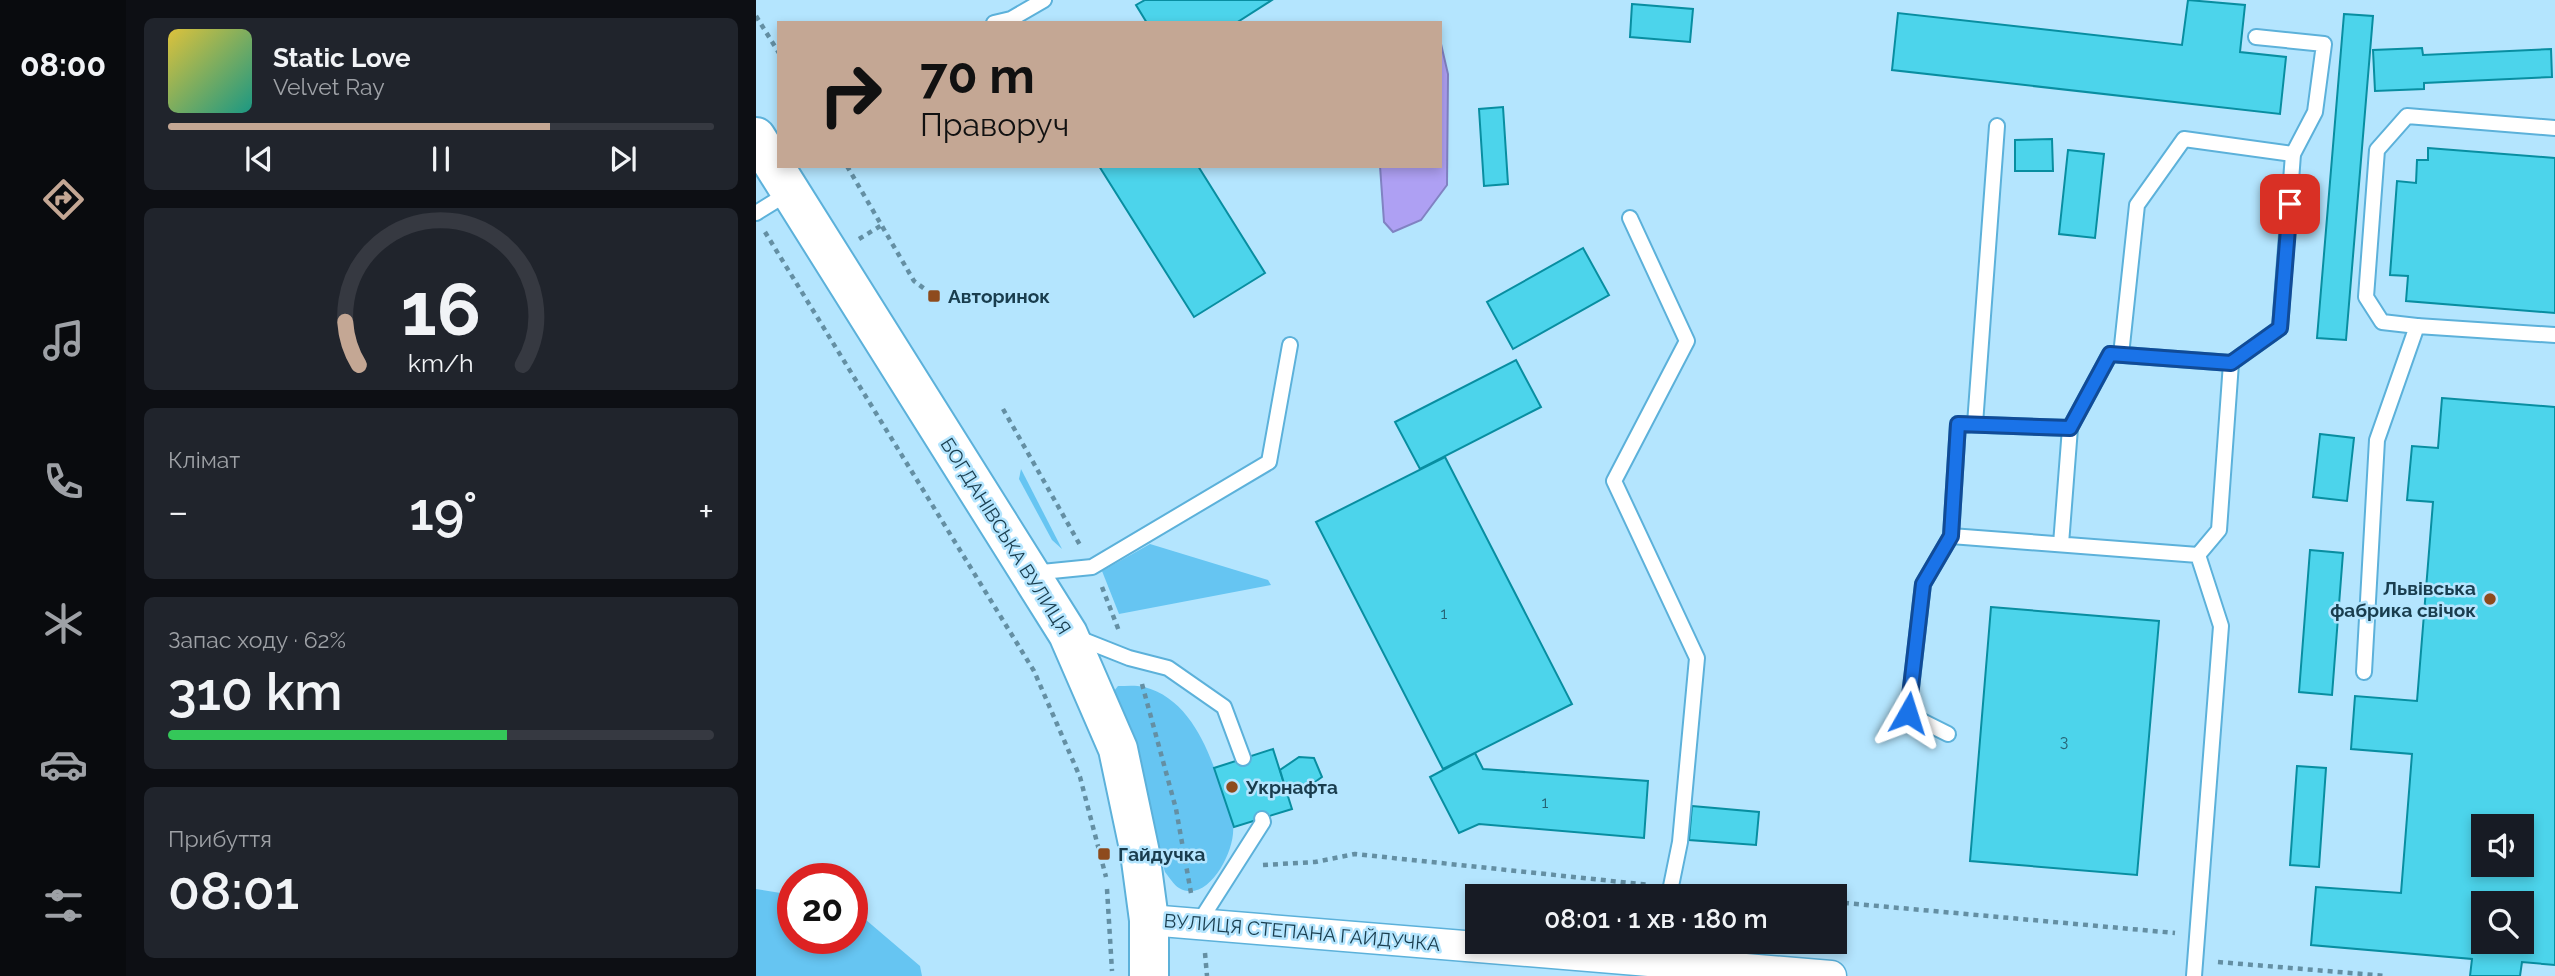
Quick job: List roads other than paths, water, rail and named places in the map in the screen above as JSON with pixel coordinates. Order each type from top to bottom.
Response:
[{"type":"main road","name":"БОГДАНІВСЬКА ВУЛИЦЯ","points":[[777,168],[1068,634],[1118,749],[1140,853],[1149,920],[1149,976]]},
{"type":"street","name":"ВУЛИЦЯ СТЕПАНА ГАЙДУЧКА","points":[[1149,920],[1660,956],[1831,976]]},
{"type":"lane","points":[[1002,21],[1044,0]]},
{"type":"lane","points":[[2061,544],[2070,428],[2110,354],[2231,363],[2280,328],[2294,154],[2315,112],[2324,44],[2256,37]]},
{"type":"lane","points":[[2555,128],[2407,116],[2377,150],[2366,298],[2382,322],[2555,335]]},
{"type":"lane","points":[[1975,424],[1997,126]]},
{"type":"lane","points":[[2121,355],[2137,205],[2184,139],[2294,154]]},
{"type":"lane","points":[[759,220],[775,164]]},
{"type":"lane","points":[[1630,218],[1687,341],[1614,481],[1697,659],[1680,842],[1671,884]]},
{"type":"lane","points":[[2364,672],[2377,440],[2417,326]]},
{"type":"lane","points":[[1030,573],[1092,567],[1269,462],[1290,345]]},
{"type":"lane","points":[[2199,555],[2219,530],[2231,363]]},
{"type":"lane","points":[[1948,734],[1908,713],[1923,584],[1951,536],[1958,424],[2070,428]]},
{"type":"lane","points":[[1951,536],[2199,555]]},
{"type":"lane","points":[[2194,976],[2221,626],[2199,555]]},
{"type":"lane","points":[[1068,634],[1129,658],[1168,668],[1224,707],[1243,758]]},
{"type":"lane","points":[[1198,924],[1237,866],[1263,822],[1262,819]]},
{"type":"place","name":"Авторинок","points":[[934,296]]},
{"type":"place","name":"Львівська фабрика свічок","points":[[2490,599]]},
{"type":"place","name":"Укрнафта","points":[[1232,787]]},
{"type":"place","name":"Гайдучка","points":[[1104,854]]}]
